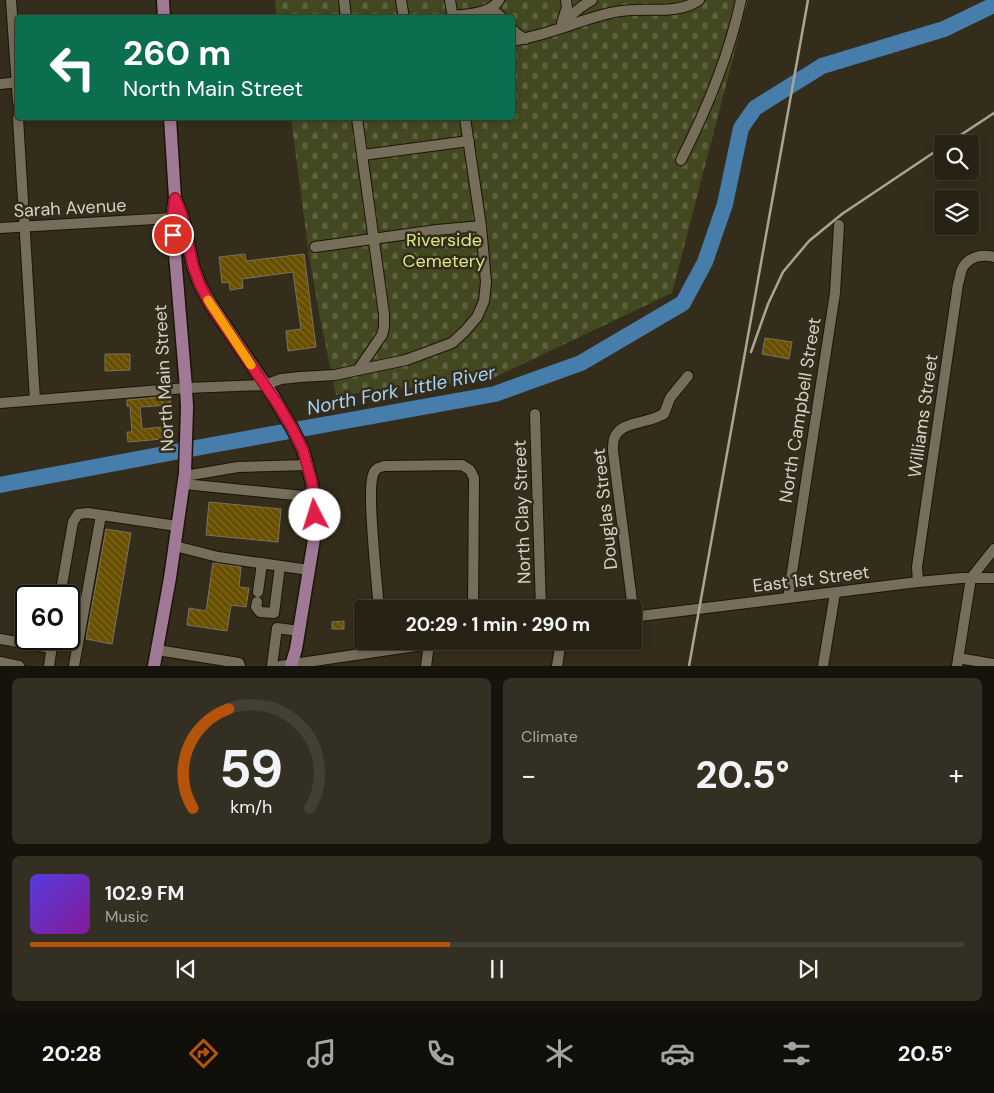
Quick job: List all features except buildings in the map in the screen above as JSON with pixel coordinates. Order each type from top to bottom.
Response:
[{"type":"main road","points":[[162,0],[164,15]]},
{"type":"main road","name":"North Main Street","points":[[154,666],[185,478],[186,388],[172,218],[175,198],[170,120]]},
{"type":"main road","points":[[175,198],[182,215],[193,266],[200,285],[211,306],[273,396],[292,428],[303,450],[312,483],[315,533],[296,649],[288,665]]},
{"type":"street","points":[[11,0],[15,55]]},
{"type":"street","points":[[344,0],[346,15]]},
{"type":"street","points":[[401,0],[404,15]]},
{"type":"street","points":[[450,0],[453,15]]},
{"type":"street","points":[[465,15],[487,10],[497,4],[499,0]]},
{"type":"street","points":[[563,22],[567,7],[566,0]]},
{"type":"street","points":[[572,0],[594,14],[601,15]]},
{"type":"street","points":[[556,30],[563,22],[592,0]]},
{"type":"street","points":[[515,41],[601,15],[619,11],[680,8],[699,0]]},
{"type":"street","points":[[681,160],[716,84],[741,0]]},
{"type":"street","points":[[491,8],[499,15]]},
{"type":"street","points":[[515,32],[525,39]]},
{"type":"street","points":[[0,84],[15,82]]},
{"type":"street","points":[[18,120],[36,400]]},
{"type":"street","points":[[357,120],[384,314],[382,335],[358,370]]},
{"type":"street","points":[[0,403],[186,388],[264,385],[281,379],[335,375],[406,360],[452,343],[477,318],[484,301],[486,282],[481,226],[465,120]]},
{"type":"street","points":[[363,155],[469,141]]},
{"type":"street","name":"Sarah Avenue","points":[[0,228],[172,218]]},
{"type":"street","name":"North Campbell Street","points":[[788,598],[835,293],[839,225]]},
{"type":"street","points":[[315,247],[481,226]]},
{"type":"street","name":"Williams Street","points":[[918,582],[918,567],[958,284],[962,268],[968,261],[982,255],[994,258]]},
{"type":"street","name":"Douglas Street","points":[[631,600],[613,451],[614,440],[618,433],[633,423],[649,420],[664,414],[670,398],[688,376]]},
{"type":"street","name":"North Clay Street","points":[[535,414],[541,600]]},
{"type":"street","points":[[185,478],[238,467],[307,465]]},
{"type":"street","points":[[378,600],[371,518],[371,488],[374,472],[380,466],[462,465],[470,470],[474,478],[473,600]]},
{"type":"street","points":[[185,478],[314,497]]},
{"type":"street","points":[[62,585],[73,522],[78,514],[88,513],[177,526]]},
{"type":"street","points":[[74,666],[101,515]]},
{"type":"street","points":[[175,546],[218,557],[309,570]]},
{"type":"street","points":[[994,549],[971,578],[957,662],[994,664]]},
{"type":"street","points":[[258,592],[262,563]]},
{"type":"street","points":[[257,602],[256,607],[260,612],[274,613],[280,566]]},
{"type":"street","name":"East 1st Street","points":[[642,616],[918,582],[994,578]]},
{"type":"street","points":[[823,666],[835,593]]},
{"type":"street","points":[[272,666],[277,628],[299,631]]},
{"type":"street","points":[[0,639],[15,640]]},
{"type":"street","points":[[49,666],[51,650]]},
{"type":"street","points":[[157,650],[239,663],[240,666]]},
{"type":"street","points":[[288,665],[362,650]]},
{"type":"street","points":[[426,666],[428,650]]},
{"type":"street","points":[[557,666],[560,650]]},
{"type":"street","points":[[0,662],[19,666]]},
{"type":"green space","name":"Riverside Cemetery","points":[[275,0],[748,0],[672,293],[489,380],[336,395],[309,255],[291,120],[515,120],[515,15],[277,15]]},
{"type":"waterway","name":"North Fork Little River","points":[[0,485],[495,394],[581,363],[683,303],[705,262],[725,204],[741,128],[755,108],[822,66],[944,29],[994,5]]},
{"type":"railway","points":[[689,666],[808,0]]},
{"type":"railway","points":[[961,135],[994,113]]},
{"type":"railway","points":[[751,352],[768,304],[783,272],[809,241],[842,214],[934,152]]},
{"type":"slow traffic","points":[[208,300],[251,365]]},
{"type":"route","points":[[173,235],[172,218],[175,198],[182,215],[193,266],[200,285],[211,306],[279,406],[303,450],[312,483],[315,515]]}]
